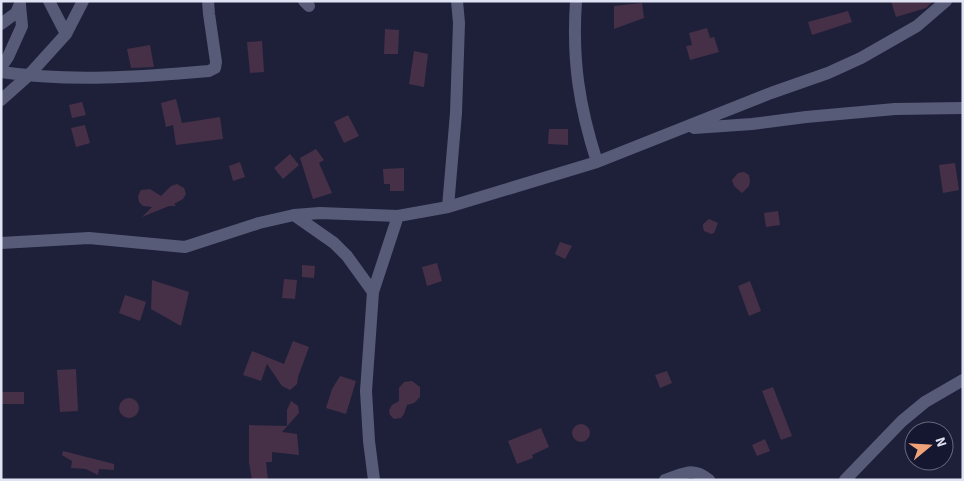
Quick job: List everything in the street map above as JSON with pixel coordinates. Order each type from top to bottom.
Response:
[{"type":"street","points":[[49,1],[66,34]]},
{"type":"street","points":[[1,100],[28,76],[66,34],[83,1]]},
{"type":"street","points":[[1,72],[28,76],[111,77],[209,71],[215,68],[216,62],[208,1]]},
{"type":"street","points":[[448,207],[456,103],[458,1]]},
{"type":"street","points":[[576,1],[575,66],[580,95],[598,162]]},
{"type":"street","points":[[1,243],[89,238],[185,247],[294,215],[320,213],[398,216],[448,207],[598,162],[862,58],[917,26],[946,1]]},
{"type":"street","points":[[1,24],[16,13],[20,3]]},
{"type":"street","points":[[1,67],[8,57],[22,26],[20,3]]},
{"type":"street","points":[[682,129],[752,124],[860,111],[963,108]]},
{"type":"street","points":[[294,215],[334,243],[347,256],[373,292]]},
{"type":"street","points":[[374,480],[366,391],[373,292],[398,216]]},
{"type":"street","points":[[848,479],[902,421],[925,402],[963,380]]},
{"type":"street","points":[[665,480],[694,471],[701,473],[709,480]]},
{"type":"building","points":[[891,1],[933,1],[926,8],[896,17]]},
{"type":"building","points":[[642,3],[644,18],[614,29],[614,6]]},
{"type":"building","points":[[848,11],[852,22],[812,35],[808,22]]},
{"type":"building","points":[[707,28],[710,38],[714,37],[719,52],[690,60],[686,46],[692,45],[689,33]]},
{"type":"building","points":[[385,29],[399,30],[398,54],[384,54]]},
{"type":"building","points":[[262,41],[264,72],[250,73],[247,42]]},
{"type":"building","points":[[150,45],[154,67],[131,68],[127,49]]},
{"type":"building","points":[[414,51],[428,54],[424,87],[409,84]]},
{"type":"building","points":[[176,99],[182,123],[220,117],[223,139],[176,145],[173,125],[166,127],[161,103]]},
{"type":"building","points":[[82,102],[86,115],[72,118],[69,105]]},
{"type":"building","points":[[348,115],[359,136],[344,143],[334,122]]},
{"type":"building","points":[[85,125],[90,143],[76,147],[71,128]]},
{"type":"building","points":[[549,129],[568,129],[568,145],[548,144]]},
{"type":"building","points":[[316,149],[324,160],[319,163],[332,193],[313,199],[300,158]]},
{"type":"building","points":[[290,154],[299,165],[283,179],[274,168]]},
{"type":"building","points":[[240,162],[245,177],[233,181],[229,166]]},
{"type":"building","points":[[955,163],[959,190],[943,193],[939,165]]},
{"type":"building","points":[[404,168],[404,191],[390,191],[390,184],[384,184],[383,169]]},
{"type":"building","points":[[744,172],[749,175],[750,181],[749,186],[742,193],[734,186],[732,180],[738,173]]},
{"type":"building","points":[[177,184],[184,188],[186,194],[183,199],[174,204],[176,206],[169,206],[142,217],[152,207],[143,206],[139,202],[138,196],[141,190],[150,189],[161,196],[171,186]]},
{"type":"building","points":[[778,211],[780,225],[766,227],[764,213]]},
{"type":"building","points":[[709,219],[718,223],[714,233],[711,234],[704,231],[703,227],[703,224]]},
{"type":"building","points":[[560,242],[572,246],[565,259],[555,254]]},
{"type":"building","points":[[437,263],[442,281],[427,286],[422,267]]},
{"type":"building","points":[[302,265],[315,266],[314,278],[302,277]]},
{"type":"building","points":[[284,279],[297,280],[295,299],[282,298]]},
{"type":"building","points":[[152,280],[189,292],[181,326],[151,309]]},
{"type":"building","points":[[750,281],[761,311],[749,316],[738,286]]},
{"type":"building","points":[[125,295],[146,302],[140,321],[119,313]]},
{"type":"building","points":[[293,341],[309,347],[297,384],[290,390],[282,386],[267,364],[261,381],[243,375],[252,351],[284,364]]},
{"type":"building","points":[[76,369],[78,411],[60,412],[57,370]]},
{"type":"building","points":[[667,371],[672,383],[660,388],[655,375]]},
{"type":"building","points":[[340,376],[356,381],[346,414],[326,408],[332,389]]},
{"type":"building","points":[[412,381],[420,387],[420,397],[414,403],[407,405],[401,418],[394,419],[390,415],[389,410],[392,405],[399,401],[399,388],[404,382]]},
{"type":"building","points":[[773,387],[792,436],[781,440],[762,391]]},
{"type":"building","points":[[1,392],[24,392],[24,404],[1,404]]},
{"type":"building","points":[[129,398],[136,401],[139,408],[136,415],[129,418],[122,415],[119,408],[122,401]]},
{"type":"building","points":[[291,401],[298,406],[299,413],[282,432],[297,434],[299,455],[272,452],[272,462],[266,462],[268,480],[252,480],[249,462],[249,425],[287,426],[287,410]]},
{"type":"building","points":[[581,424],[587,427],[590,433],[587,439],[581,442],[575,439],[572,433],[575,427]]},
{"type":"building","points":[[541,428],[549,447],[532,455],[533,458],[517,464],[508,441]]},
{"type":"building","points":[[765,439],[770,451],[757,456],[752,445]]},
{"type":"building","points":[[63,451],[114,464],[114,470],[99,469],[98,475],[86,469],[71,468],[72,461],[62,455]]}]
